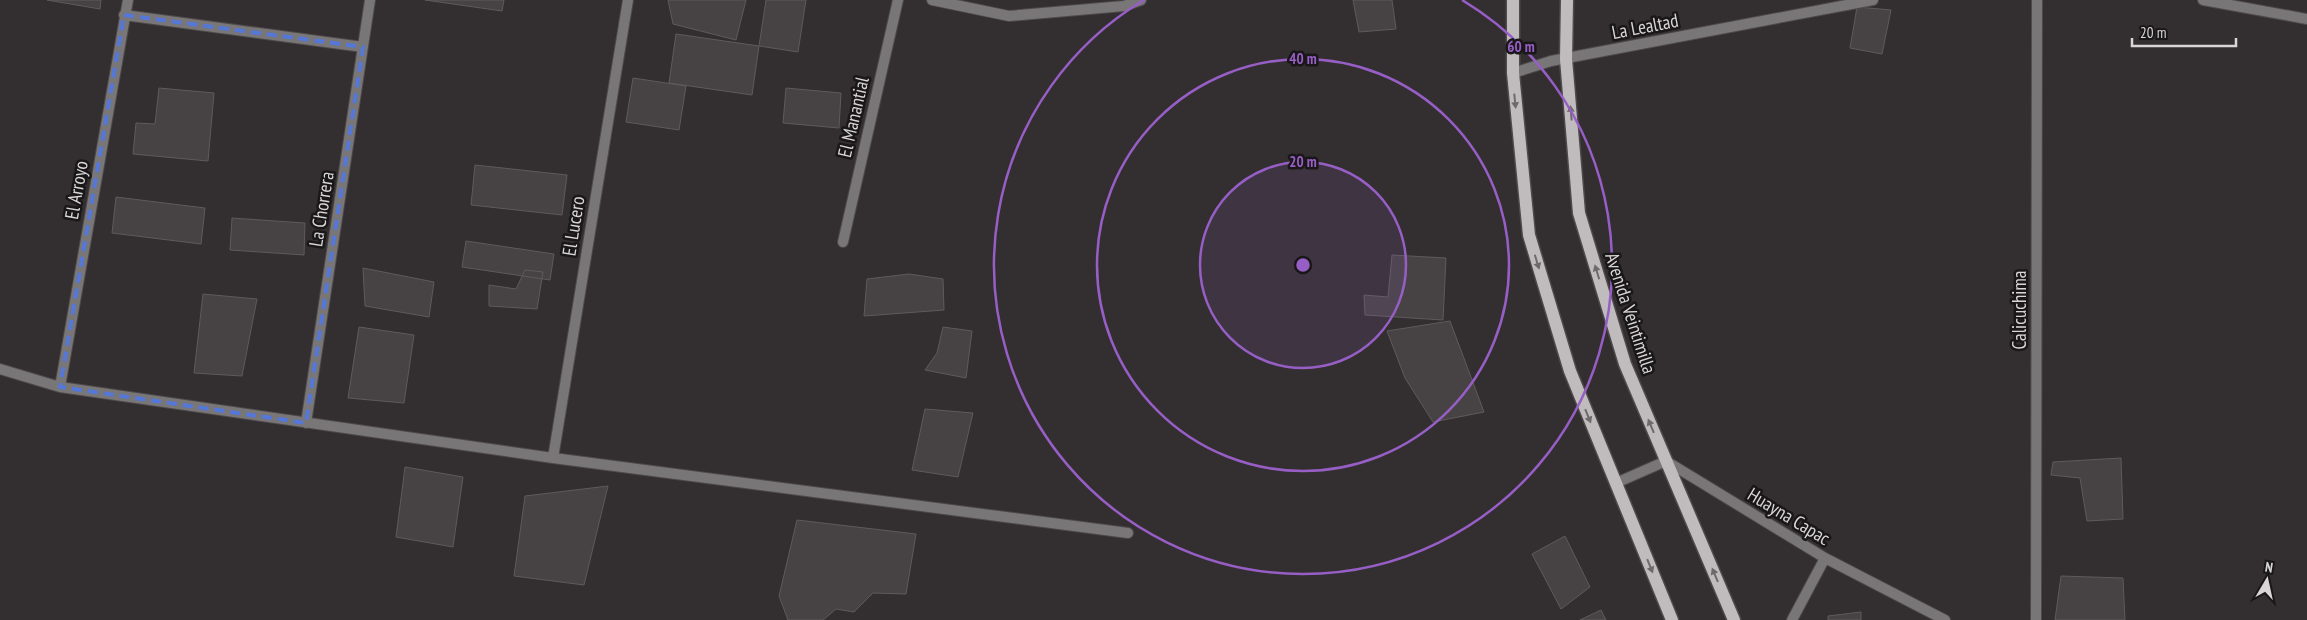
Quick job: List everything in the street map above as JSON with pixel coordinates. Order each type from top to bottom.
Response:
[{"type":"main road","points":[[1513,0],[1513,73],[1529,235],[1570,371],[1672,620]]},
{"type":"main road","name":"Avenida Veintimilla","points":[[1567,0],[1566,59],[1579,213],[1625,364],[1734,620]]},
{"type":"street","name":"El Arroyo","points":[[60,387],[128,0]]},
{"type":"street","name":"La Chorrera","points":[[306,423],[370,0]]},
{"type":"street","name":"El Lucero","points":[[553,458],[628,0]]},
{"type":"street","name":"El Manantial","points":[[843,242],[898,0]]},
{"type":"street","points":[[932,0],[1009,16],[1124,6],[1141,0]]},
{"type":"street","name":"La Lealtad","points":[[1513,73],[1566,59],[1873,0]]},
{"type":"street","name":"Calicuchima","points":[[2036,620],[2037,0]]},
{"type":"street","points":[[2203,0],[2307,19]]},
{"type":"street","points":[[124,15],[363,47]]},
{"type":"street","points":[[0,369],[60,387],[306,423],[553,458],[1128,533]]},
{"type":"street","points":[[1616,483],[1666,461]]},
{"type":"street","name":"Huayna Capac","points":[[1666,461],[1825,558],[1945,620]]},
{"type":"street","points":[[1792,620],[1825,558]]},
{"type":"highlighted area","points":[[124,15],[363,47],[306,423],[60,387]]},
{"type":"building","points":[[47,0],[101,0],[100,9]]},
{"type":"building","points":[[425,0],[504,0],[502,11]]},
{"type":"building","points":[[668,0],[746,0],[736,40],[673,24]]},
{"type":"building","points":[[766,0],[806,0],[798,52],[759,46]]},
{"type":"building","points":[[1353,0],[1392,0],[1396,29],[1359,32]]},
{"type":"building","points":[[1857,7],[1891,10],[1882,54],[1850,48]]},
{"type":"building","points":[[676,34],[759,46],[752,95],[669,83]]},
{"type":"building","points":[[633,78],[686,86],[679,130],[626,122]]},
{"type":"building","points":[[159,88],[214,93],[208,161],[133,154],[136,123],[155,124]]},
{"type":"building","points":[[786,88],[841,93],[839,128],[783,123]]},
{"type":"building","points":[[475,165],[567,175],[562,215],[471,205]]},
{"type":"building","points":[[116,197],[205,208],[201,244],[112,233]]},
{"type":"building","points":[[232,218],[305,223],[304,255],[230,250]]},
{"type":"building","points":[[466,241],[554,254],[550,280],[462,267]]},
{"type":"building","points":[[1392,255],[1446,258],[1443,320],[1365,315],[1364,295],[1388,297]]},
{"type":"building","points":[[363,268],[434,282],[429,317],[365,306]]},
{"type":"building","points":[[525,270],[543,272],[537,309],[489,306],[489,285],[516,289]]},
{"type":"building","points":[[909,274],[943,279],[944,310],[864,316],[867,279]]},
{"type":"building","points":[[203,294],[257,299],[242,376],[194,373]]},
{"type":"building","points":[[1450,321],[1484,412],[1433,422],[1405,378],[1387,331]]},
{"type":"building","points":[[359,327],[414,335],[404,403],[348,398]]},
{"type":"building","points":[[943,327],[972,331],[966,378],[925,370],[937,353]]},
{"type":"building","points":[[925,409],[973,413],[958,477],[912,470]]},
{"type":"building","points":[[2121,458],[2123,519],[2087,521],[2080,478],[2051,475],[2053,462]]},
{"type":"building","points":[[405,467],[463,477],[453,547],[396,537]]},
{"type":"building","points":[[608,486],[584,585],[514,576],[525,496]]},
{"type":"building","points":[[797,520],[916,534],[906,594],[873,593],[854,612],[836,609],[823,620],[788,620],[779,596]]},
{"type":"building","points":[[1565,536],[1590,587],[1561,609],[1532,554]]},
{"type":"building","points":[[2061,576],[2123,578],[2125,620],[2055,620]]},
{"type":"building","points":[[1601,610],[1606,620],[1580,620]]},
{"type":"building","points":[[1861,612],[1861,620],[1828,620],[1828,616]]}]
